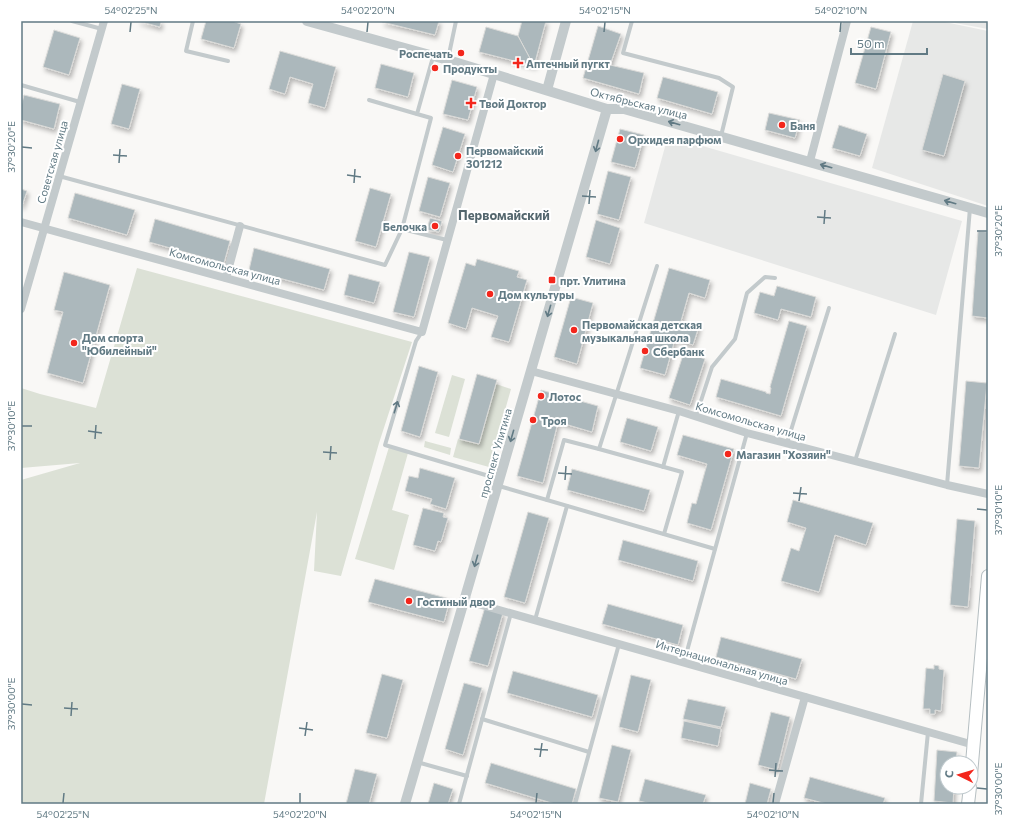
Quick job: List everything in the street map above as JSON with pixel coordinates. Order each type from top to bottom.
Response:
[{"type":"main road","points":[[973,755],[984,671],[988,576]]},
{"type":"street","name":"Октябрьская улица","points":[[307,21],[448,60],[607,109],[624,110],[721,136],[988,213]]},
{"type":"street","points":[[547,90],[566,21]]},
{"type":"street","points":[[810,161],[847,21]]},
{"type":"street","name":"Советская улица","points":[[21,309],[103,25]]},
{"type":"street","points":[[422,332],[494,74]]},
{"type":"street","name":"проспект Улитина","points":[[405,804],[607,109]]},
{"type":"street","name":"Комсомольская улица","points":[[21,222],[422,332]]},
{"type":"street","points":[[226,278],[240,226]]},
{"type":"street","name":"Комсомольская улица","points":[[531,371],[617,394],[747,433],[947,485],[988,494]]},
{"type":"street","name":"Интернациональная улица","points":[[464,600],[511,612],[534,620],[974,745]]},
{"type":"street","points":[[775,804],[805,697]]},
{"type":"lane","points":[[72,21],[103,25]]},
{"type":"lane","points":[[193,21],[186,50],[228,61]]},
{"type":"lane","points":[[448,60],[456,21]]},
{"type":"lane","points":[[632,21],[624,53],[720,78],[733,87],[721,136]]},
{"type":"lane","points":[[417,114],[433,56]]},
{"type":"lane","points":[[21,85],[80,102]]},
{"type":"lane","points":[[59,176],[385,266],[402,229],[431,118],[369,100]]},
{"type":"lane","points":[[947,485],[970,208]]},
{"type":"lane","points":[[402,229],[448,240]]},
{"type":"lane","points":[[599,449],[657,266]]},
{"type":"lane","points":[[696,417],[712,367],[735,339],[747,293],[765,277],[775,278]]},
{"type":"lane","points":[[787,443],[829,308]]},
{"type":"lane","points":[[422,332],[416,341],[385,445],[499,482],[547,500],[715,549]]},
{"type":"lane","points":[[855,461],[895,334]]},
{"type":"lane","points":[[663,467],[679,412]]},
{"type":"lane","points":[[684,663],[747,433]]},
{"type":"lane","points":[[547,500],[564,440],[682,472],[664,534]]},
{"type":"lane","points":[[534,620],[567,506]]},
{"type":"lane","points":[[459,804],[511,612]]},
{"type":"lane","points":[[574,804],[619,644]]},
{"type":"lane","points":[[482,719],[589,752]]},
{"type":"lane","points":[[921,804],[928,732]]},
{"type":"lane","points":[[417,762],[467,776]]},
{"type":"shaded area","points":[[913,21],[940,21],[988,31],[988,206],[872,168]]},
{"type":"shaded area","points":[[944,21],[988,21],[988,29]]},
{"type":"shaded area","points":[[668,136],[962,221],[936,315],[644,223]]},
{"type":"shaded area","points":[[137,268],[412,342],[379,443],[341,576],[314,571],[317,512],[264,804],[21,804],[21,480],[80,463],[21,468],[21,388],[96,408]]},
{"type":"shaded area","points":[[452,375],[465,379],[449,437],[435,433]]},
{"type":"shaded area","points":[[496,384],[511,389],[489,467],[453,457],[458,439],[479,444]]},
{"type":"shaded area","points":[[425,441],[451,448],[450,455],[424,447]]},
{"type":"shaded area","points":[[389,447],[408,453],[392,510],[409,515],[394,570],[355,559]]},
{"type":"building","points":[[138,21],[161,21],[160,27]]},
{"type":"building","points":[[206,21],[232,21],[241,24],[234,48],[201,39]]},
{"type":"building","points":[[439,21],[435,35],[382,22]]},
{"type":"building","points":[[522,21],[546,21],[534,66],[518,36]]},
{"type":"building","points":[[598,26],[621,34],[610,65],[644,73],[639,94],[583,78]]},
{"type":"building","points":[[486,27],[518,36],[534,66],[479,52]]},
{"type":"building","points":[[871,27],[891,32],[876,89],[855,83]]},
{"type":"building","points":[[54,30],[80,38],[69,75],[43,67]]},
{"type":"building","points":[[280,51],[336,67],[325,108],[308,103],[313,84],[290,77],[285,94],[269,89]]},
{"type":"building","points":[[381,64],[414,73],[408,97],[375,88]]},
{"type":"building","points":[[943,74],[965,81],[944,156],[922,150]]},
{"type":"building","points":[[663,77],[718,92],[712,114],[657,98]]},
{"type":"building","points":[[452,80],[477,87],[468,120],[443,114]]},
{"type":"building","points":[[122,84],[140,89],[129,129],[111,124]]},
{"type":"building","points":[[24,95],[60,104],[54,129],[21,120],[21,107]]},
{"type":"building","name":"Баня","points":[[769,113],[800,120],[795,138],[765,130]]},
{"type":"building","points":[[839,125],[867,134],[860,156],[832,148]]},
{"type":"building","points":[[443,127],[465,134],[453,172],[432,165]]},
{"type":"building","points":[[620,129],[644,135],[635,168],[611,162]]},
{"type":"building","points":[[608,171],[631,177],[619,220],[597,214]]},
{"type":"building","points":[[428,177],[450,183],[440,217],[419,211]]},
{"type":"building","points":[[370,188],[391,194],[376,247],[355,241]]},
{"type":"building","points":[[21,189],[27,191],[22,206],[21,206]]},
{"type":"building","points":[[75,193],[135,210],[127,235],[68,218]]},
{"type":"building","name":"Белочка","points":[[430,218],[442,221],[439,232],[427,230]]},
{"type":"building","points":[[155,219],[230,241],[224,263],[149,242]]},
{"type":"building","points":[[596,220],[620,228],[610,264],[586,257]]},
{"type":"building","points":[[978,231],[988,232],[988,318],[972,316]]},
{"type":"building","points":[[254,248],[330,269],[324,290],[249,270]]},
{"type":"building","points":[[409,252],[430,257],[414,317],[393,312]]},
{"type":"building","name":"Дом культуры","points":[[477,259],[519,271],[517,277],[527,280],[509,342],[491,337],[498,316],[472,308],[466,329],[448,323],[466,263],[475,266]]},
{"type":"building","points":[[669,268],[710,280],[705,298],[689,293],[681,321],[699,326],[693,345],[675,339],[665,375],[640,368]]},
{"type":"building","name":"Дом спорта \"Юбилейный\"","points":[[64,272],[110,285],[83,383],[47,373],[63,312],[54,310]]},
{"type":"building","points":[[349,274],[380,282],[374,303],[344,295]]},
{"type":"building","points":[[777,286],[816,297],[811,317],[781,309],[778,320],[754,313],[760,292],[774,296]]},
{"type":"building","name":"Первомайская детская музыкальная школа","points":[[571,297],[593,303],[577,364],[554,357]]},
{"type":"building","points":[[789,321],[807,326],[781,416],[716,397],[721,379],[770,394],[770,387]]},
{"type":"building","points":[[684,352],[705,359],[690,405],[669,398]]},
{"type":"building","points":[[419,366],[438,372],[420,437],[401,431]]},
{"type":"building","points":[[477,374],[497,380],[479,444],[459,439]]},
{"type":"building","points":[[966,381],[987,383],[979,468],[959,466]]},
{"type":"building","points":[[541,390],[598,406],[592,432],[558,422],[543,483],[517,476]]},
{"type":"building","points":[[627,418],[658,427],[651,451],[620,442]]},
{"type":"building","points":[[683,435],[734,449],[711,530],[687,523],[692,503],[696,504],[707,464],[677,455]]},
{"type":"building","points":[[420,468],[455,478],[446,509],[430,504],[432,499],[405,491],[409,476],[418,478]]},
{"type":"building","points":[[572,469],[650,490],[644,511],[567,490]]},
{"type":"building","points":[[793,500],[873,523],[866,545],[835,535],[819,592],[781,581],[791,548],[799,551],[806,528],[787,522]]},
{"type":"building","points":[[423,508],[444,513],[443,517],[448,518],[441,542],[438,541],[435,551],[413,545]]},
{"type":"building","points":[[528,512],[549,518],[525,603],[504,597]]},
{"type":"building","points":[[957,519],[975,521],[968,607],[950,605]]},
{"type":"building","points":[[623,540],[698,561],[693,581],[618,560]]},
{"type":"building","name":"Гостиный двор","points":[[375,579],[450,599],[444,622],[368,602]]},
{"type":"building","points":[[608,604],[683,625],[678,645],[602,624]]},
{"type":"building","points":[[485,607],[503,613],[488,666],[469,661]]},
{"type":"building","points":[[721,637],[802,659],[796,679],[716,657]]},
{"type":"building","points":[[934,665],[939,666],[939,669],[944,670],[941,711],[935,710],[935,714],[930,714],[930,709],[923,709],[926,668],[934,669]]},
{"type":"building","points":[[513,671],[598,695],[592,717],[507,693]]},
{"type":"building","points":[[382,674],[403,680],[387,738],[366,733]]},
{"type":"building","points":[[631,675],[651,680],[638,732],[619,727]]},
{"type":"building","points":[[464,683],[482,688],[463,755],[445,749]]},
{"type":"building","points":[[688,699],[726,707],[721,727],[683,719]]},
{"type":"building","points":[[771,712],[790,717],[777,770],[758,765]]},
{"type":"building","points":[[684,721],[721,729],[718,746],[681,738]]},
{"type":"building","points":[[612,745],[631,750],[618,802],[599,798]]},
{"type":"building","points":[[937,750],[957,752],[957,755],[939,755],[939,795],[954,795],[953,803],[934,801]]},
{"type":"building","points":[[491,763],[576,789],[572,804],[555,804],[485,783]]},
{"type":"building","points":[[355,769],[377,774],[369,804],[346,804]]},
{"type":"building","points":[[810,777],[885,798],[883,804],[827,804],[804,798]]},
{"type":"building","points":[[645,779],[706,795],[703,804],[652,804],[639,801]]},
{"type":"building","points":[[434,783],[453,789],[448,804],[428,804]]},
{"type":"building","points":[[750,783],[771,789],[767,804],[745,804]]},
{"type":"place","name":"Роспечать","points":[[461,53]]},
{"type":"place","name":"Аптечный пугкт","points":[[518,63]]},
{"type":"place","name":"Продукты","points":[[435,68]]},
{"type":"place","name":"Твой Доктор","points":[[471,103]]},
{"type":"place","name":"Баня","points":[[782,125]]},
{"type":"place","name":"Орхидея парфюм","points":[[620,139]]},
{"type":"place","name":"Первомайский 301212","points":[[458,156]]},
{"type":"place","name":"Белочка","points":[[435,226]]},
{"type":"place","name":"прт. Улитина","points":[[552,280]]},
{"type":"place","name":"Дом культуры","points":[[490,294]]},
{"type":"place","name":"Первомайская детская музыкальная школа","points":[[574,330]]},
{"type":"place","name":"Дом спорта \"Юбилейный\"","points":[[74,343]]},
{"type":"place","name":"Сбербанк","points":[[645,351]]},
{"type":"place","name":"Лотос","points":[[541,396]]},
{"type":"place","name":"Троя","points":[[533,420]]},
{"type":"place","name":"Магазин \"Хозяин\"","points":[[728,454]]},
{"type":"place","name":"Гостиный двор","points":[[409,601]]},
{"type":"district","name":"Первомайский","points":[[504,215]]}]
